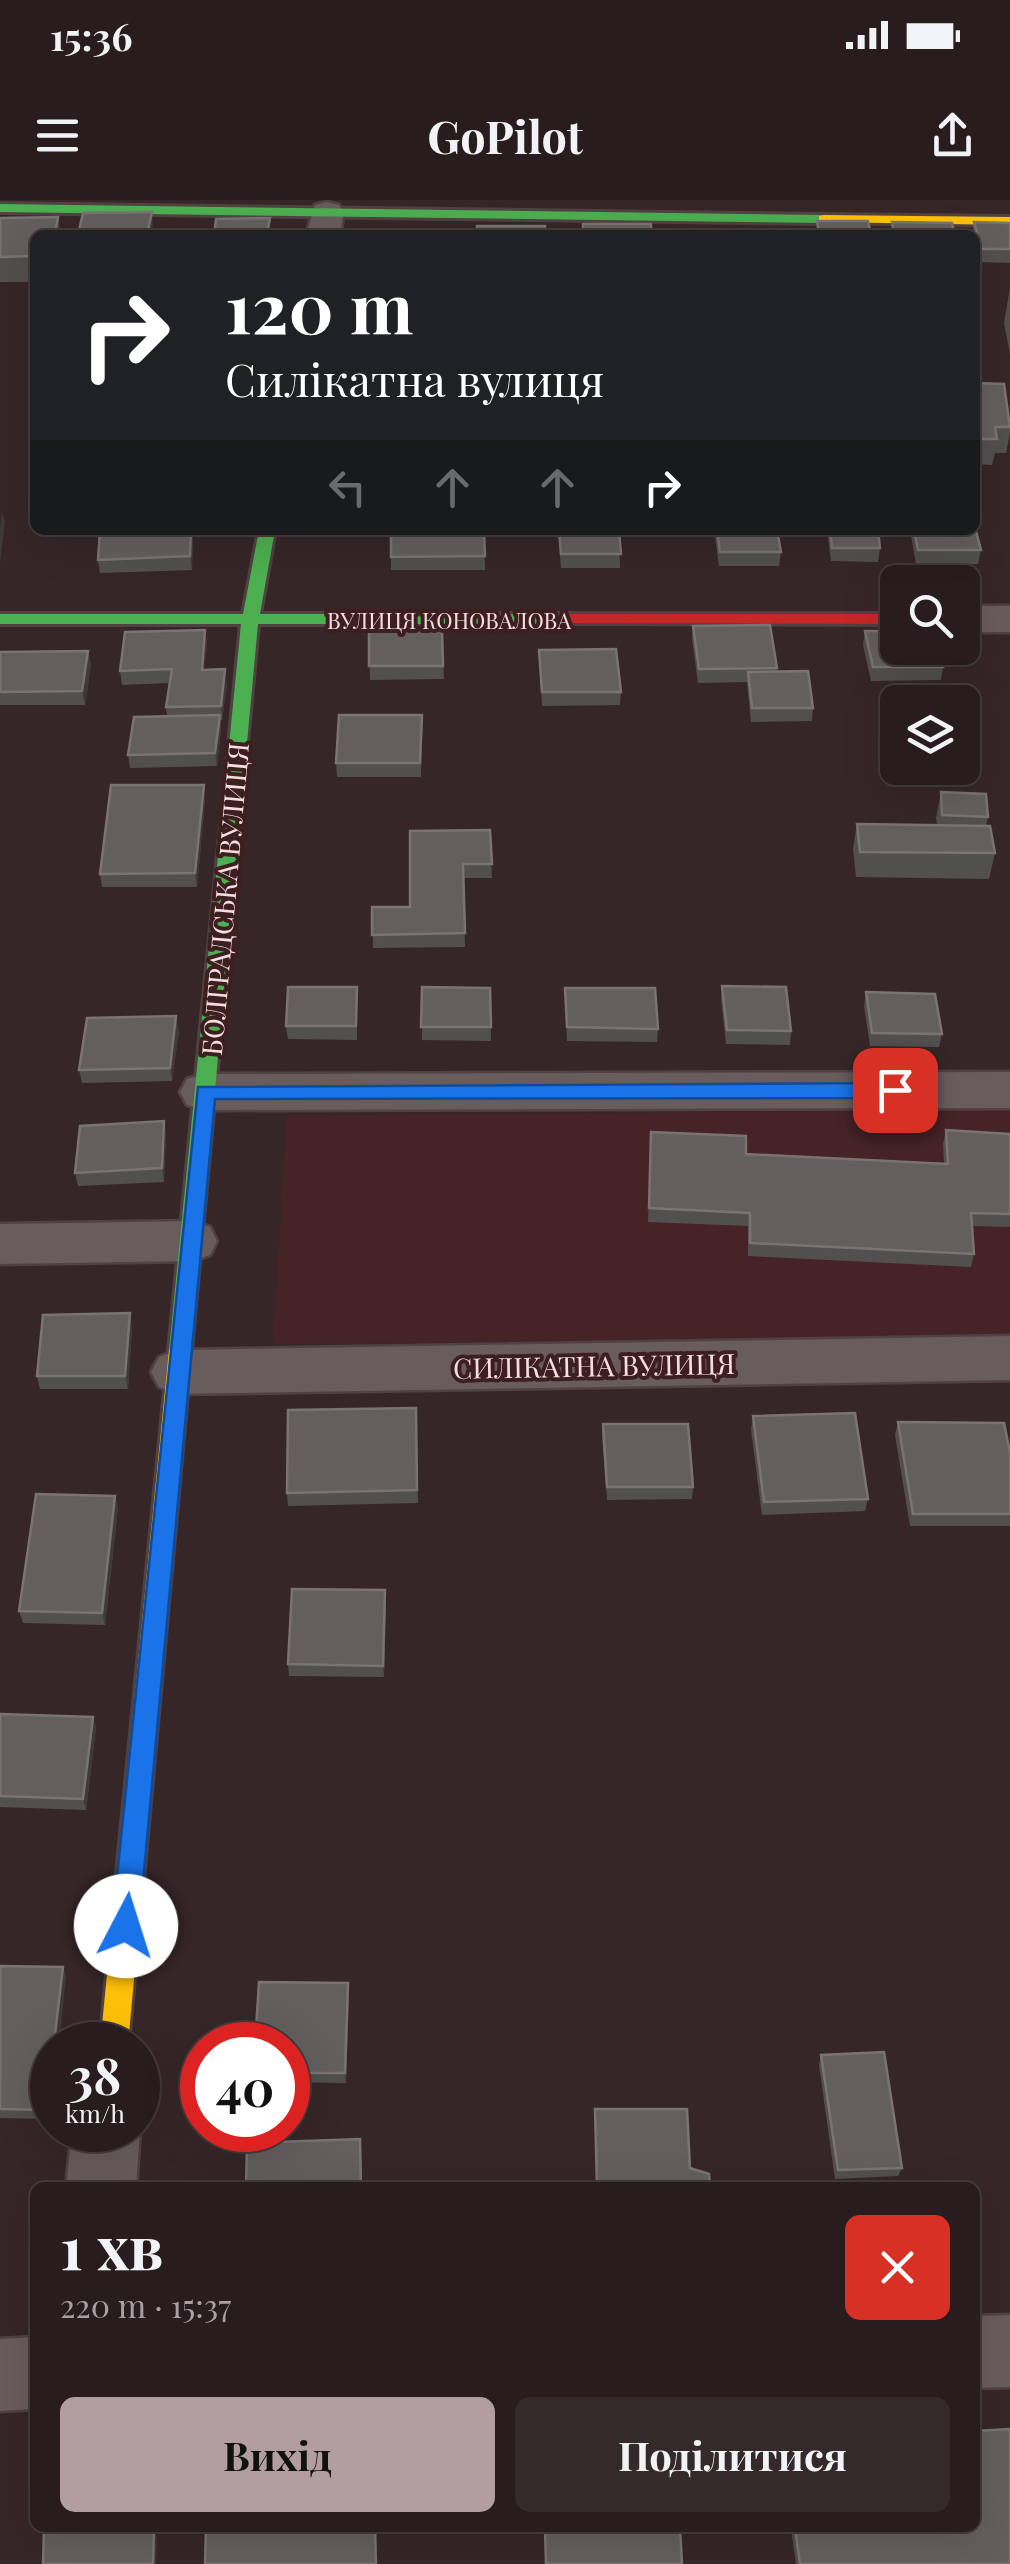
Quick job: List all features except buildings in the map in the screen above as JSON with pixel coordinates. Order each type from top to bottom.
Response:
[{"type":"street","points":[[0,208],[325,224],[466,207],[1010,221]]},
{"type":"street","name":"БОЛГРАДСЬКА ВУЛИЦЯ","points":[[116,2022],[250,621],[266,535]]},
{"type":"street","name":"ВУЛИЦЯ КОНОВАЛОВА","points":[[0,619],[880,619]]},
{"type":"street","points":[[980,619],[1010,619]]},
{"type":"street","points":[[205,1092],[1010,1090]]},
{"type":"street","points":[[0,1244],[191,1241]]},
{"type":"street","name":"СИЛІКАТНА ВУЛИЦЯ","points":[[178,1372],[1010,1358]]},
{"type":"street","points":[[101,2182],[104,2152]]},
{"type":"street","points":[[980,2352],[1010,2351]]},
{"type":"street","points":[[0,2375],[30,2373]]},
{"type":"shaded area","points":[[1010,1110],[1010,1339],[273,1344],[287,1115]]},
{"type":"traffic: fast","points":[[0,208],[824,219]]},
{"type":"traffic: fast","points":[[180,1350],[250,621],[266,535]]},
{"type":"traffic: fast","points":[[0,619],[568,619]]},
{"type":"traffic: slow","points":[[824,219],[1010,221]]},
{"type":"traffic: slow","points":[[116,2022],[180,1350]]},
{"type":"traffic: jam","points":[[568,619],[880,619]]},
{"type":"route","points":[[126,1926],[205,1092],[895,1090]]}]
